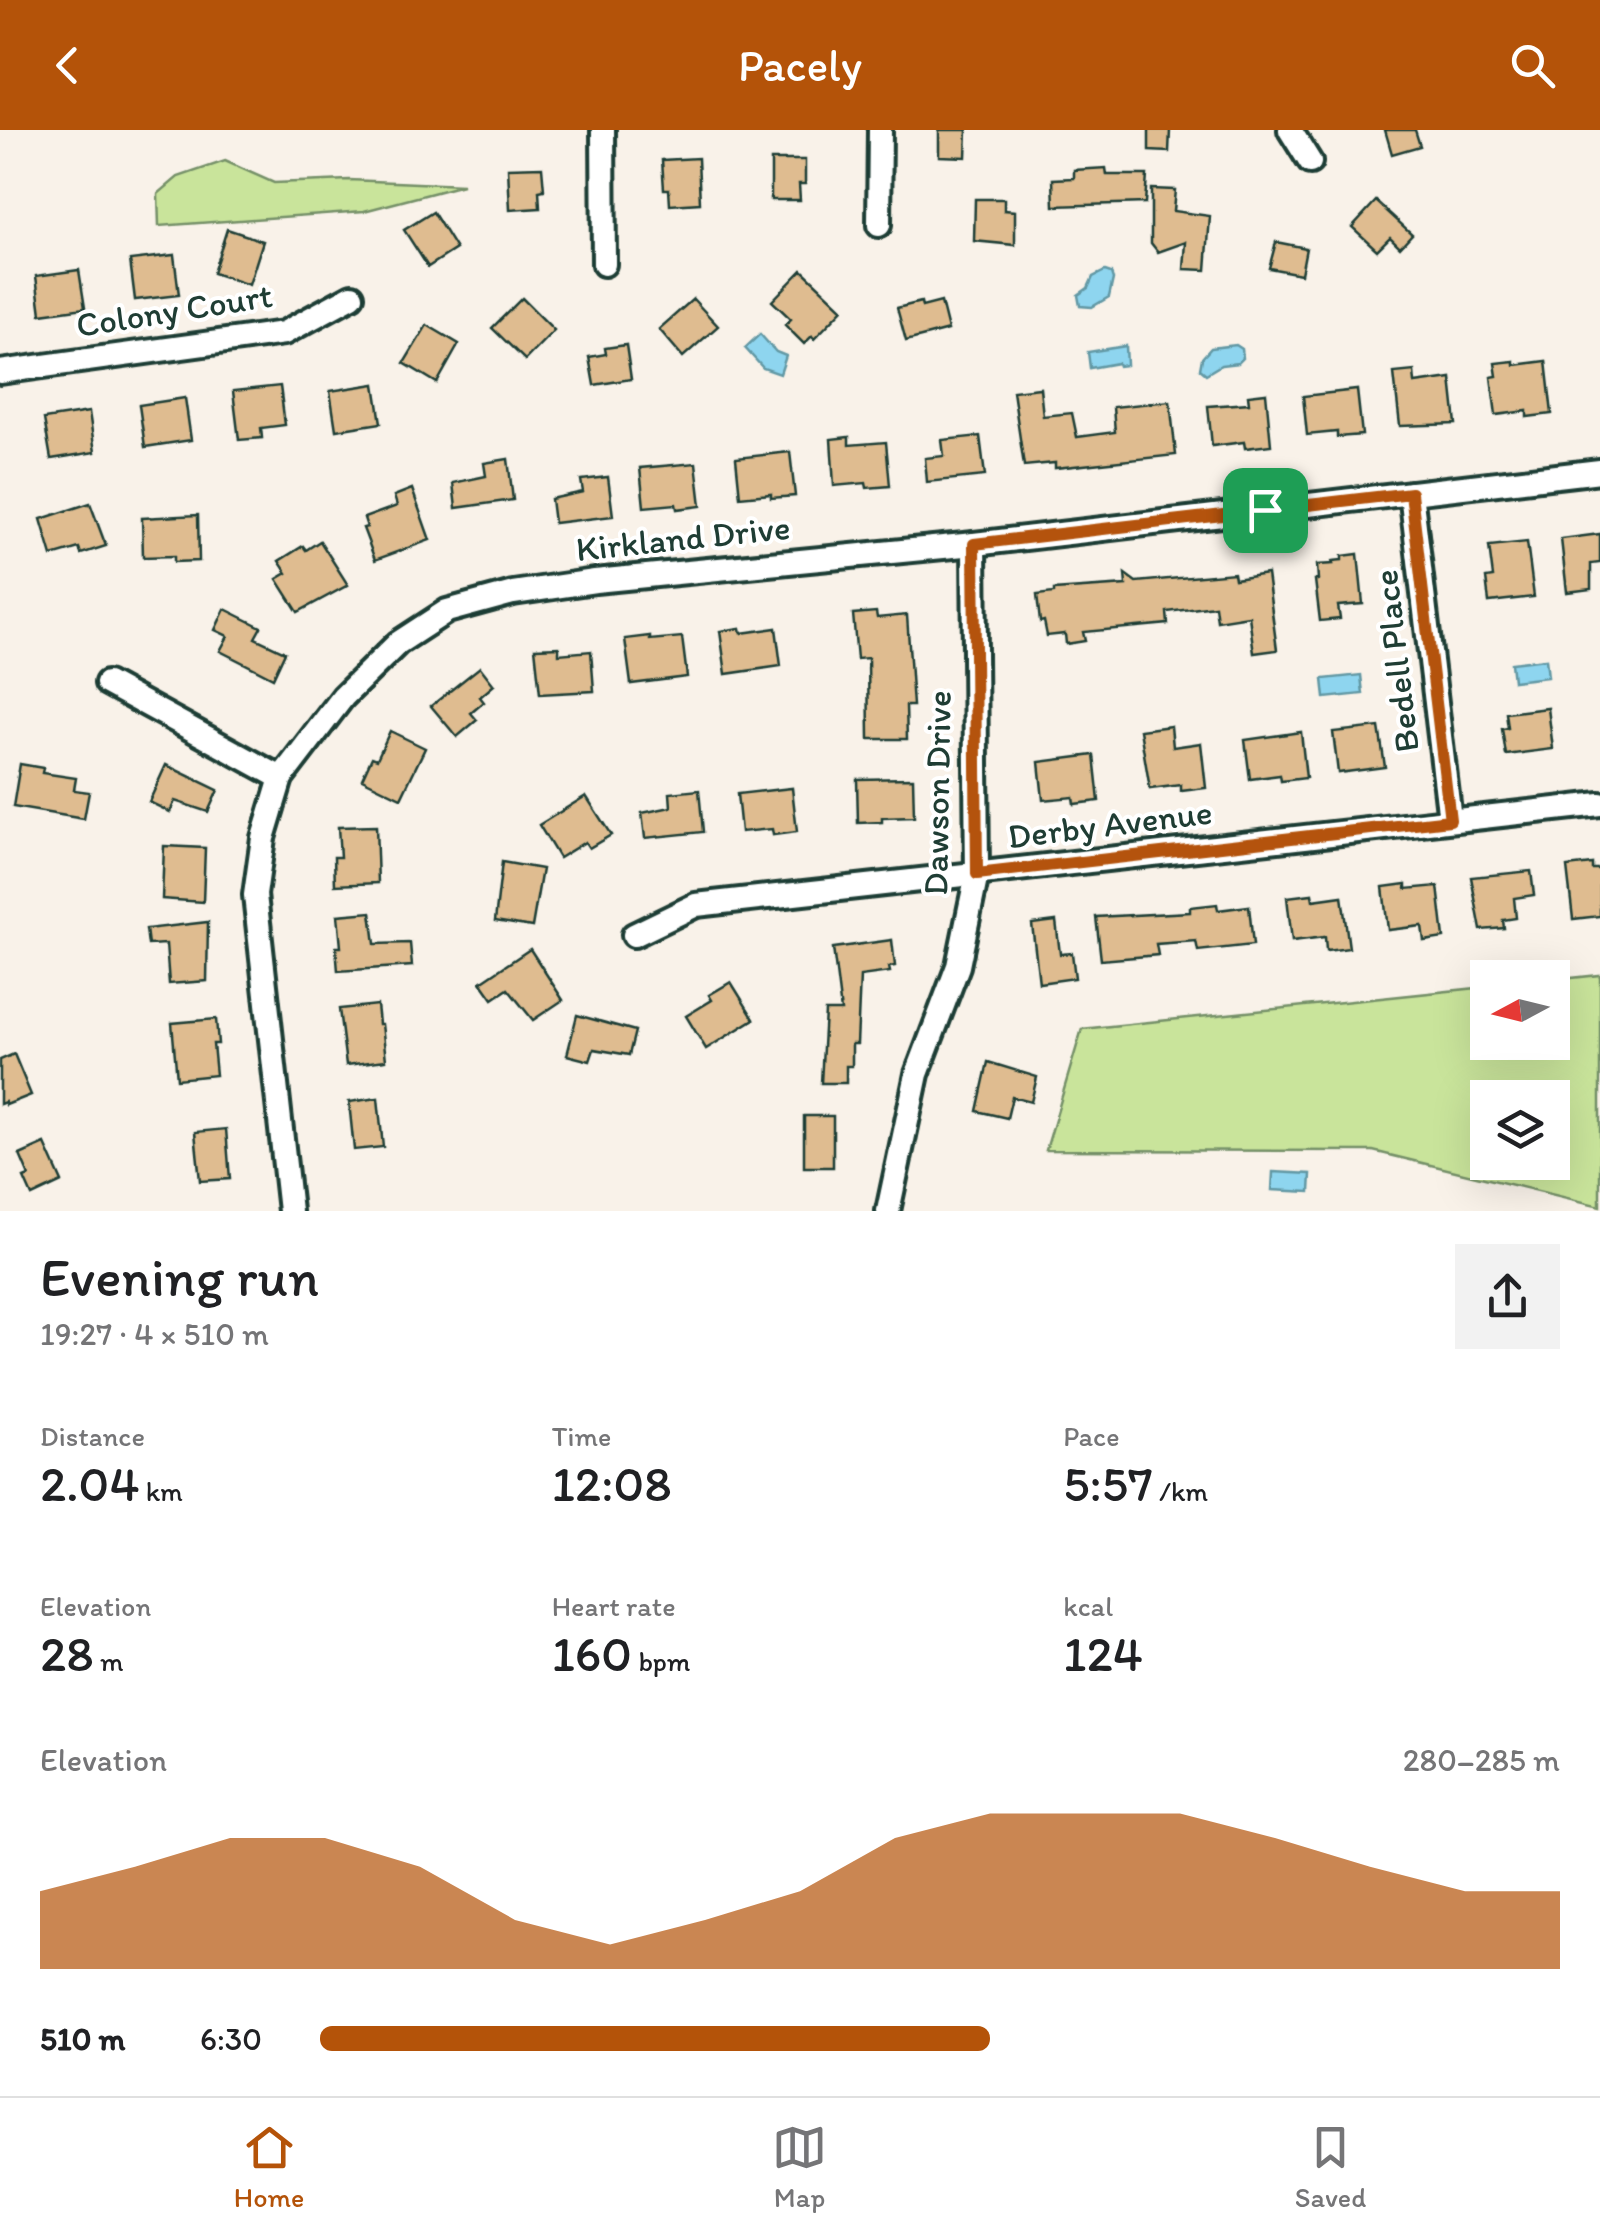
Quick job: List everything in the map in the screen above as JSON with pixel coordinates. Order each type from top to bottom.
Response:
[{"type":"street","points":[[603,130],[604,264]]},
{"type":"street","points":[[879,225],[880,130]]},
{"type":"street","points":[[1290,130],[1310,162]]},
{"type":"street","name":"Colony Court","points":[[0,372],[284,333],[352,296]]},
{"type":"street","name":"Kirkland Drive","points":[[290,1211],[255,895],[263,838],[281,778],[343,696],[398,643],[447,611],[512,593],[595,581],[974,544],[1600,471]]},
{"type":"street","name":"Bedell Place","points":[[1411,493],[1450,820]]},
{"type":"street","name":"Dawson Drive","points":[[888,1211],[917,1074],[958,966],[977,874],[974,544]]},
{"type":"street","points":[[108,683],[281,778]]},
{"type":"street","name":"Derby Avenue","points":[[634,934],[696,905],[1600,804]]},
{"type":"green space","points":[[225,161],[274,183],[349,180],[463,185],[364,211],[159,226],[158,194],[178,177]]},
{"type":"green space","points":[[1600,975],[1600,1206],[1493,1180],[1570,1180],[1570,1080],[1470,1080],[1470,1175],[1373,1151],[1046,1150],[1082,1029],[1470,989],[1470,1060],[1570,1060],[1570,978]]},
{"type":"water","points":[[1105,271],[1113,279],[1109,297],[1092,307],[1080,306],[1078,295],[1088,288],[1093,277]]},
{"type":"water","points":[[760,334],[776,352],[786,356],[780,374],[763,368],[745,348]]},
{"type":"water","points":[[1236,345],[1242,349],[1243,358],[1238,363],[1221,365],[1206,374],[1200,369],[1202,358],[1211,348]]},
{"type":"water","points":[[1126,346],[1127,365],[1090,368],[1088,352]]},
{"type":"water","points":[[1546,659],[1548,677],[1513,681],[1511,663]]},
{"type":"water","points":[[1361,675],[1363,694],[1325,698],[1323,679]]},
{"type":"water","points":[[1273,1172],[1311,1174],[1310,1192],[1272,1190]]},
{"type":"building","points":[[939,130],[967,130],[966,157],[939,156]]},
{"type":"building","points":[[1149,130],[1170,130],[1169,152],[1149,151]]},
{"type":"building","points":[[1385,130],[1415,130],[1420,146],[1392,154]]},
{"type":"building","points":[[698,158],[700,203],[670,205],[669,189],[664,189],[662,160]]},
{"type":"building","points":[[771,160],[805,160],[800,200],[771,200]]},
{"type":"building","points":[[542,167],[544,190],[539,191],[540,208],[510,210],[508,168]]},
{"type":"building","points":[[1106,168],[1107,175],[1147,175],[1145,203],[1054,206],[1053,179],[1074,178],[1074,170]]},
{"type":"building","points":[[1151,189],[1175,190],[1173,211],[1210,216],[1206,270],[1184,269],[1186,242],[1158,252],[1151,243]]},
{"type":"building","points":[[975,199],[1004,199],[1004,210],[1015,211],[1015,245],[974,241]]},
{"type":"building","points":[[1376,201],[1412,234],[1400,247],[1390,237],[1377,250],[1352,227]]},
{"type":"building","points":[[433,212],[456,249],[428,267],[404,230]]},
{"type":"building","points":[[227,229],[263,241],[249,285],[213,273]]},
{"type":"building","points":[[1276,242],[1306,248],[1301,274],[1269,268]]},
{"type":"building","points":[[174,255],[179,295],[135,300],[130,260]]},
{"type":"building","points":[[79,270],[85,308],[41,314],[36,276]]},
{"type":"building","points":[[802,270],[843,309],[804,344],[785,325],[791,319],[772,301]]},
{"type":"building","points":[[522,298],[554,330],[525,360],[492,328]]},
{"type":"building","points":[[693,299],[718,326],[683,357],[659,329]]},
{"type":"building","points":[[921,302],[922,307],[941,302],[948,330],[906,341],[897,308]]},
{"type":"building","points":[[427,325],[459,344],[437,383],[404,363]]},
{"type":"building","points":[[626,345],[631,379],[594,385],[589,357],[606,354],[605,348]]},
{"type":"building","points":[[1514,361],[1514,365],[1546,361],[1552,414],[1527,417],[1527,411],[1496,415],[1491,377],[1497,376],[1495,363]]},
{"type":"building","points":[[1414,371],[1415,383],[1451,378],[1456,424],[1400,426],[1394,373]]},
{"type":"building","points":[[375,384],[381,423],[336,430],[330,391]]},
{"type":"building","points":[[280,386],[285,425],[261,428],[262,438],[239,440],[233,391]]},
{"type":"building","points":[[1040,388],[1043,416],[1072,413],[1077,437],[1115,432],[1113,407],[1170,401],[1176,455],[1055,468],[1055,463],[1024,466],[1013,391]]},
{"type":"building","points":[[1357,390],[1362,435],[1307,435],[1303,396]]},
{"type":"building","points":[[1266,393],[1271,445],[1245,448],[1244,442],[1212,446],[1208,406],[1249,403],[1248,395]]},
{"type":"building","points":[[185,398],[191,440],[145,447],[139,405]]},
{"type":"building","points":[[89,412],[95,452],[51,459],[44,419]]},
{"type":"building","points":[[980,436],[985,476],[927,482],[925,458],[944,456],[942,440]]},
{"type":"building","points":[[849,437],[849,445],[886,442],[890,486],[834,486],[831,439]]},
{"type":"building","points":[[790,452],[795,496],[740,497],[736,458]]},
{"type":"building","points":[[508,459],[513,500],[456,508],[453,483],[486,476],[484,463]]},
{"type":"building","points":[[696,463],[701,506],[644,507],[640,468]]},
{"type":"building","points":[[608,477],[613,516],[554,523],[551,499],[583,492],[581,480]]},
{"type":"building","points":[[412,489],[430,540],[375,560],[363,528],[367,527],[364,518],[397,506],[394,496]]},
{"type":"building","points":[[90,503],[106,546],[81,554],[79,548],[52,556],[41,519]]},
{"type":"building","points":[[198,515],[199,561],[174,562],[174,556],[143,557],[142,518]]},
{"type":"building","points":[[1600,534],[1600,563],[1591,564],[1591,589],[1567,592],[1561,539]]},
{"type":"building","points":[[320,541],[348,585],[298,612],[277,579],[287,573],[279,561]]},
{"type":"building","points":[[1527,542],[1534,597],[1489,602],[1486,578],[1493,577],[1489,546]]},
{"type":"building","points":[[1358,554],[1363,604],[1338,606],[1340,619],[1320,621],[1317,565],[1333,564],[1342,556]]},
{"type":"building","points":[[1234,573],[1235,579],[1267,574],[1277,650],[1254,653],[1249,616],[1217,621],[1215,606],[1167,612],[1168,624],[1083,632],[1085,641],[1066,644],[1065,634],[1047,636],[1044,621],[1040,622],[1037,595],[1054,590],[1126,585],[1125,574],[1136,582]]},
{"type":"building","points":[[225,609],[261,627],[255,638],[285,652],[273,678],[220,651],[228,636],[215,630]]},
{"type":"building","points":[[876,612],[877,618],[907,615],[913,706],[906,706],[907,739],[869,739],[868,658],[857,659],[853,614]]},
{"type":"building","points":[[740,628],[741,633],[776,628],[781,666],[726,674],[720,631]]},
{"type":"building","points":[[650,636],[650,640],[682,637],[687,677],[631,684],[625,639]]},
{"type":"building","points":[[559,647],[559,654],[591,651],[594,691],[540,694],[535,648]]},
{"type":"building","points":[[480,667],[494,685],[480,697],[484,702],[471,713],[477,720],[457,737],[431,706]]},
{"type":"building","points":[[1548,708],[1553,749],[1506,755],[1502,729],[1508,728],[1506,713]]},
{"type":"building","points":[[1171,726],[1173,747],[1201,743],[1206,788],[1181,791],[1181,785],[1150,789],[1140,730]]},
{"type":"building","points":[[1379,727],[1385,767],[1338,773],[1333,732]]},
{"type":"building","points":[[390,731],[425,748],[401,798],[362,779]]},
{"type":"building","points":[[1301,732],[1306,778],[1281,781],[1280,775],[1250,779],[1245,740]]},
{"type":"building","points":[[1094,755],[1099,801],[1074,804],[1073,797],[1043,800],[1039,762]]},
{"type":"building","points":[[20,764],[43,768],[42,773],[76,778],[74,790],[89,792],[84,819],[13,807]]},
{"type":"building","points":[[166,765],[218,790],[208,812],[175,801],[170,812],[149,802]]},
{"type":"building","points":[[913,778],[914,817],[858,823],[857,779]]},
{"type":"building","points":[[792,788],[797,832],[741,832],[737,794]]},
{"type":"building","points":[[699,790],[703,832],[645,838],[642,813],[671,807],[670,793]]},
{"type":"building","points":[[586,796],[611,835],[589,848],[585,842],[559,858],[539,825]]},
{"type":"building","points":[[376,826],[378,883],[335,885],[334,857],[340,857],[338,827]]},
{"type":"building","points":[[164,846],[205,848],[203,902],[162,899]]},
{"type":"building","points":[[502,862],[542,869],[532,927],[495,921]]},
{"type":"building","points":[[1592,864],[1592,869],[1600,869],[1600,916],[1573,919],[1567,867]]},
{"type":"building","points":[[1531,871],[1534,895],[1514,898],[1516,918],[1503,920],[1504,928],[1481,930],[1471,877]]},
{"type":"building","points":[[1406,884],[1406,889],[1438,886],[1444,938],[1424,941],[1422,926],[1388,930],[1383,887]]},
{"type":"building","points":[[1312,894],[1313,900],[1342,896],[1349,948],[1326,951],[1325,937],[1292,941],[1287,897]]},
{"type":"building","points":[[1217,904],[1218,910],[1249,906],[1253,945],[1198,951],[1196,941],[1156,944],[1158,955],[1101,960],[1096,917],[1190,912],[1190,907]]},
{"type":"building","points":[[371,912],[375,944],[410,943],[412,966],[338,971],[338,915]]},
{"type":"building","points":[[1056,921],[1060,954],[1072,953],[1075,978],[1039,983],[1032,924]]},
{"type":"building","points":[[208,922],[207,981],[169,984],[166,944],[148,945],[146,929]]},
{"type":"building","points":[[892,940],[895,966],[889,967],[890,972],[860,976],[857,1044],[852,1044],[852,1066],[846,1066],[846,1083],[821,1083],[825,1011],[841,1011],[833,948]]},
{"type":"building","points":[[530,949],[563,1000],[533,1020],[508,989],[493,999],[481,982]]},
{"type":"building","points":[[731,982],[754,1019],[706,1049],[686,1016]]},
{"type":"building","points":[[377,1005],[386,1060],[346,1065],[339,1009]]},
{"type":"building","points":[[577,1015],[635,1031],[629,1055],[594,1049],[590,1061],[567,1055]]},
{"type":"building","points":[[216,1019],[216,1075],[177,1079],[172,1023]]},
{"type":"building","points":[[14,1054],[31,1095],[0,1104],[0,1060]]},
{"type":"building","points":[[988,1062],[1037,1077],[1031,1102],[1012,1097],[1007,1118],[977,1111]]},
{"type":"building","points":[[378,1098],[383,1147],[354,1150],[349,1102]]},
{"type":"building","points":[[804,1116],[833,1116],[833,1167],[804,1167]]},
{"type":"building","points":[[226,1129],[230,1179],[200,1181],[195,1132]]},
{"type":"building","points":[[45,1144],[62,1182],[32,1196],[20,1155]]},
{"type":"route","points":[[1411,493],[1450,820],[977,874],[974,544],[1265,510],[1411,493]]}]
